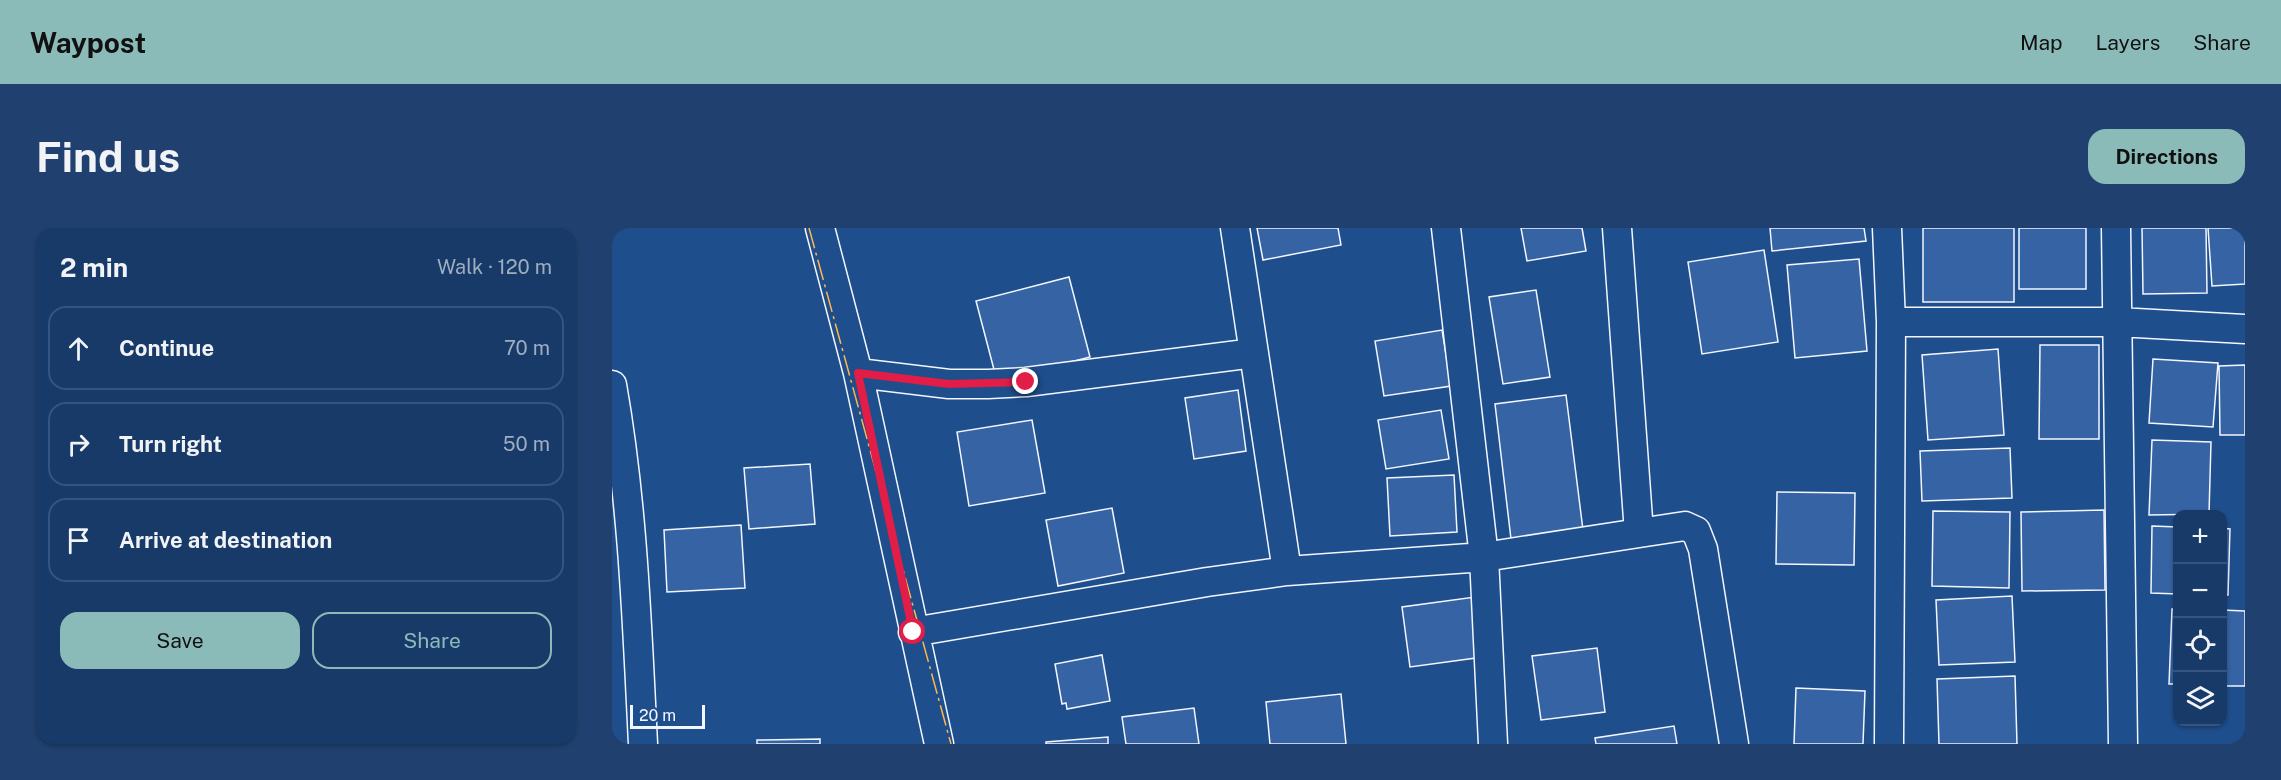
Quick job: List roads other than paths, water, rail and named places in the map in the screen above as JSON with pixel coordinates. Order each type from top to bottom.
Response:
[{"type":"street","points":[[820,228],[858,373],[939,744]]},
{"type":"street","points":[[1235,228],[1287,571]]},
{"type":"street","points":[[1446,228],[1484,557],[1493,744]]},
{"type":"street","points":[[1617,228],[1639,533]]},
{"type":"street","points":[[1887,228],[1891,322],[1889,744]]},
{"type":"street","points":[[2116,228],[2123,744]]},
{"type":"street","points":[[1891,322],[2118,322],[2245,329]]},
{"type":"street","points":[[858,373],[949,384],[1007,383],[1254,352]]},
{"type":"street","points":[[612,385],[620,432],[633,561],[643,744]]},
{"type":"street","points":[[913,632],[1207,582],[1287,571],[1484,557],[1685,526],[1696,531],[1703,549],[1734,744]]}]
